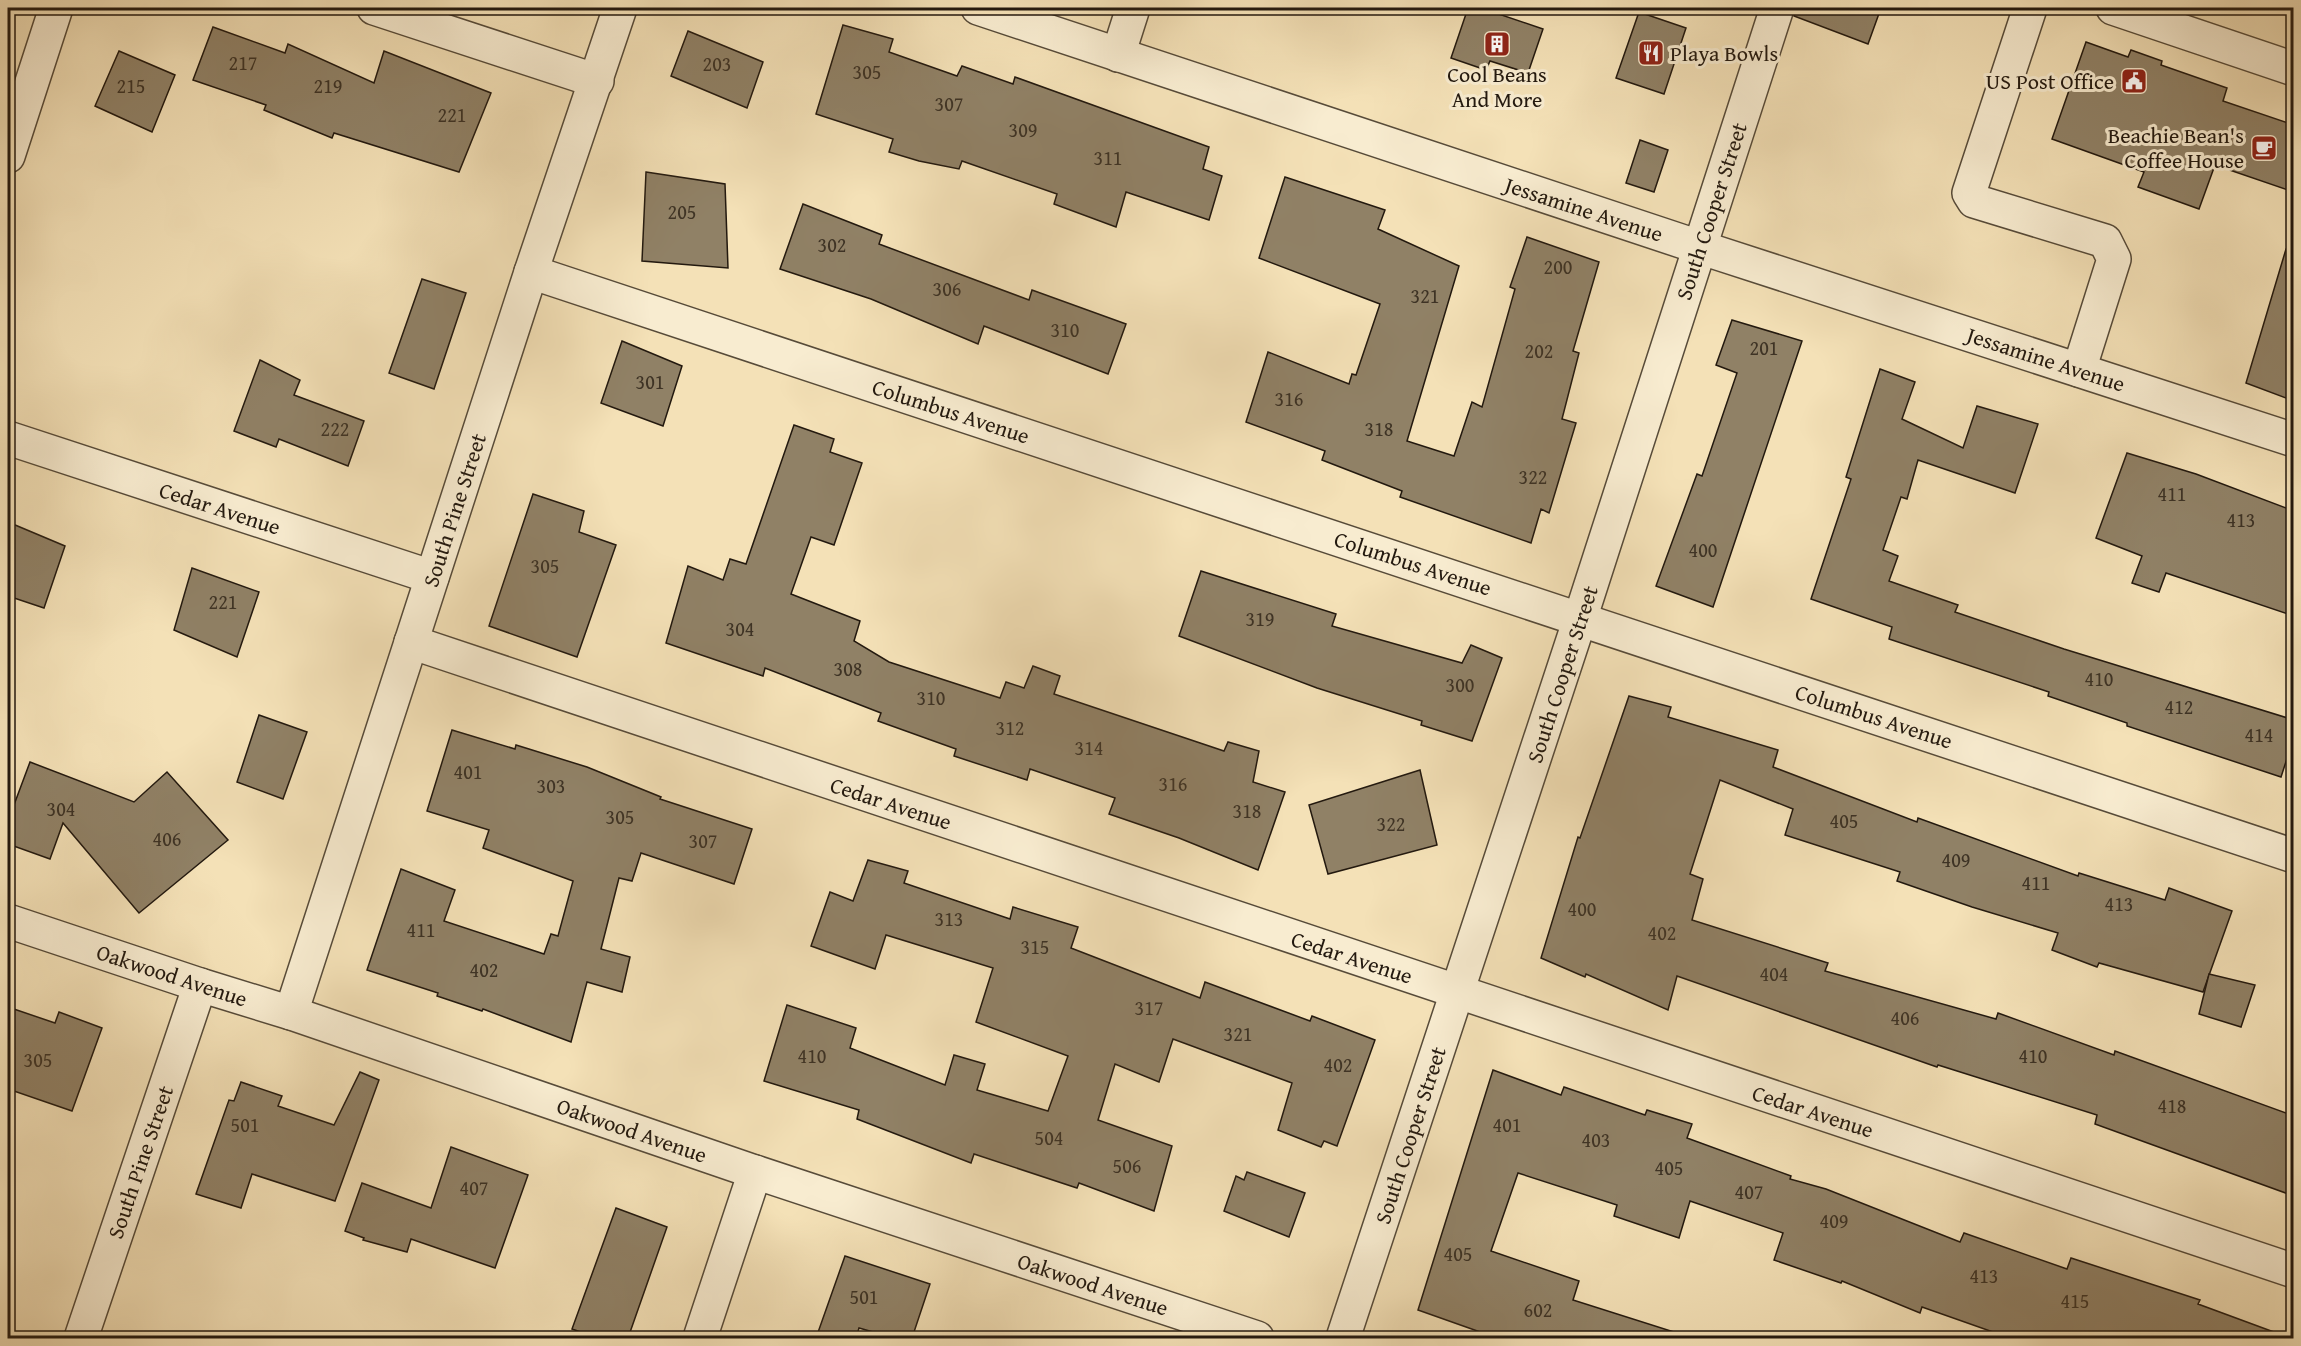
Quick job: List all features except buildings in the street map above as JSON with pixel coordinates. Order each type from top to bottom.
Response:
[{"type":"street","points":[[8,156],[56,8]]},
{"type":"street","points":[[375,8],[597,81]]},
{"type":"street","name":"South Pine Street","points":[[291,1013],[531,272],[620,8]]},
{"type":"street","name":"Jessamine Avenue","points":[[978,8],[1699,247],[2294,440]]},
{"type":"street","points":[[1118,55],[1133,8]]},
{"type":"street","name":"South Cooper Street","points":[[1343,1338],[1580,618],[1777,8]]},
{"type":"street","points":[[2030,8],[1969,193],[1974,201],[2105,241],[2114,259],[2079,370]]},
{"type":"street","points":[[2113,8],[2294,69]]},
{"type":"street","name":"Columbus Avenue","points":[[531,272],[2294,856]]},
{"type":"street","name":"Cedar Avenue","points":[[8,438],[432,577]]},
{"type":"street","name":"Cedar Avenue","points":[[411,642],[2294,1270]]},
{"type":"street","name":"Oakwood Avenue","points":[[8,921],[291,1013],[755,1172],[1257,1338]]},
{"type":"street","name":"South Pine Street","points":[[81,1338],[200,985]]},
{"type":"street","points":[[700,1338],[755,1172]]},
{"type":"place","name":"Cool Beans And More","points":[[1497,44]]},
{"type":"place","name":"Playa Bowls","points":[[1651,53]]},
{"type":"place","name":"US Post Office","points":[[2134,81]]},
{"type":"place","name":"Beachie Bean's Coffee House","points":[[2264,148]]}]
